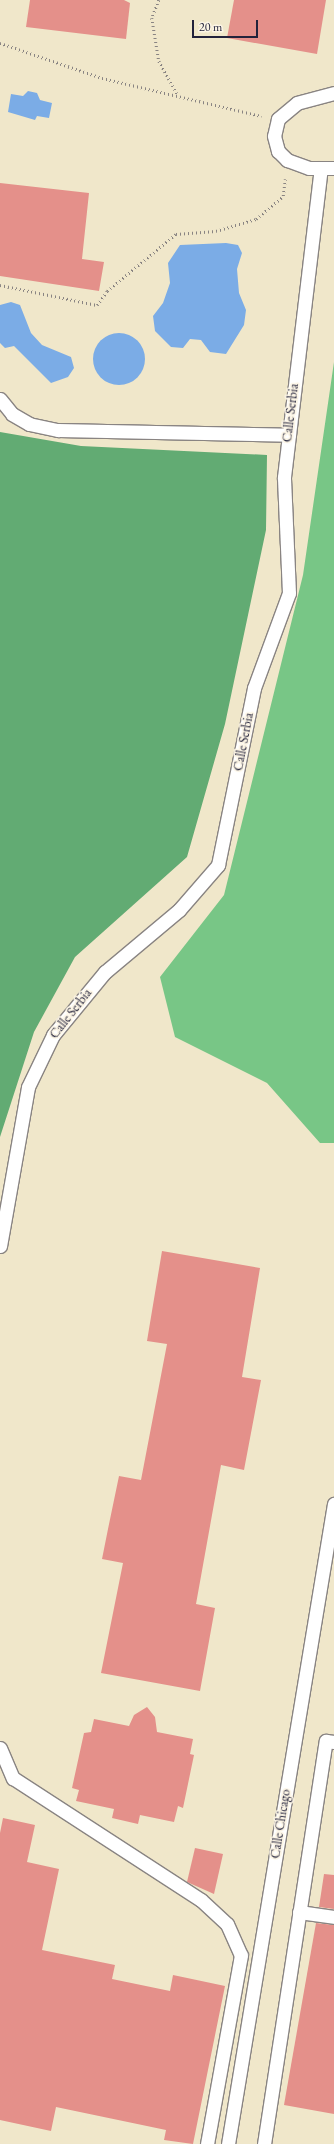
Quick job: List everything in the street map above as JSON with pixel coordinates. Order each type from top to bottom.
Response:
[{"type":"lane","points":[[328,168],[287,160],[278,151],[274,136],[278,119],[297,103],[334,93]]},
{"type":"lane","name":"Calle Serbia","points":[[0,1246],[28,1087],[53,1035],[105,972],[179,910],[218,865],[254,688],[289,593],[284,477],[328,168]]},
{"type":"lane","points":[[0,399],[12,414],[28,424],[58,430],[289,435]]},
{"type":"lane","name":"Calle Chicago","points":[[228,2144],[334,1504]]},
{"type":"lane","points":[[264,2144],[326,1741],[334,1742]]},
{"type":"lane","points":[[0,1748],[13,1778],[201,1900],[230,1930],[241,1955],[207,2144]]},
{"type":"lane","points":[[300,1912],[334,1917]]},
{"type":"path","points":[[159,0],[152,18],[159,61],[177,94]]},
{"type":"path","points":[[0,43],[102,78],[177,94],[231,111],[278,119]]},
{"type":"path","points":[[0,285],[97,305],[107,291],[176,234],[216,231],[256,219],[283,196],[287,160]]},
{"type":"green space","points":[[334,362],[334,1143],[320,1143],[267,1083],[175,1037],[160,977],[224,895],[303,575]]},
{"type":"green space","points":[[0,432],[81,446],[267,455],[266,530],[225,724],[187,857],[75,957],[34,1032],[0,1137]]},
{"type":"water","points":[[28,91],[37,93],[40,100],[52,103],[49,118],[37,116],[35,120],[8,112],[11,94],[23,96]]},
{"type":"water","points":[[226,243],[238,245],[242,253],[237,269],[239,293],[246,310],[244,325],[226,354],[210,352],[201,340],[190,339],[183,348],[171,347],[155,331],[153,316],[163,303],[170,283],[168,263],[180,245]]},
{"type":"water","points":[[11,302],[20,305],[31,333],[42,345],[71,357],[74,368],[68,377],[51,383],[14,346],[5,348],[0,343],[0,305]]},
{"type":"water","points":[[119,333],[133,337],[141,345],[145,359],[141,373],[133,381],[119,385],[105,381],[97,373],[93,359],[97,345],[105,337]]},
{"type":"building","points":[[30,0],[124,0],[130,3],[126,39],[26,27]]},
{"type":"building","points":[[234,0],[326,0],[317,54],[227,38]]},
{"type":"building","points":[[0,183],[89,193],[82,259],[104,262],[99,291],[0,276]]},
{"type":"building","points":[[162,1251],[260,1268],[242,1377],[261,1380],[244,1470],[221,1465],[196,1604],[215,1608],[200,1691],[101,1673],[123,1563],[102,1559],[108,1529],[119,1476],[141,1480],[167,1344],[147,1341]]},
{"type":"building","points":[[147,1707],[155,1717],[157,1732],[193,1739],[190,1754],[194,1755],[183,1808],[178,1806],[174,1822],[140,1815],[138,1824],[112,1818],[114,1809],[76,1801],[79,1790],[72,1788],[84,1733],[91,1732],[94,1719],[129,1726],[134,1715]]},
{"type":"building","points":[[3,1818],[35,1825],[27,1862],[59,1869],[42,1950],[115,1965],[112,1979],[170,1991],[173,1975],[225,1986],[193,2144],[164,2140],[166,2130],[56,2107],[51,2131],[0,2120],[0,1833]]},
{"type":"building","points":[[195,1848],[223,1854],[214,1894],[187,1882]]},
{"type":"building","points":[[324,1874],[334,1875],[334,1909],[319,1907]]},
{"type":"building","points":[[316,1923],[334,1925],[334,2114],[284,2105]]}]
